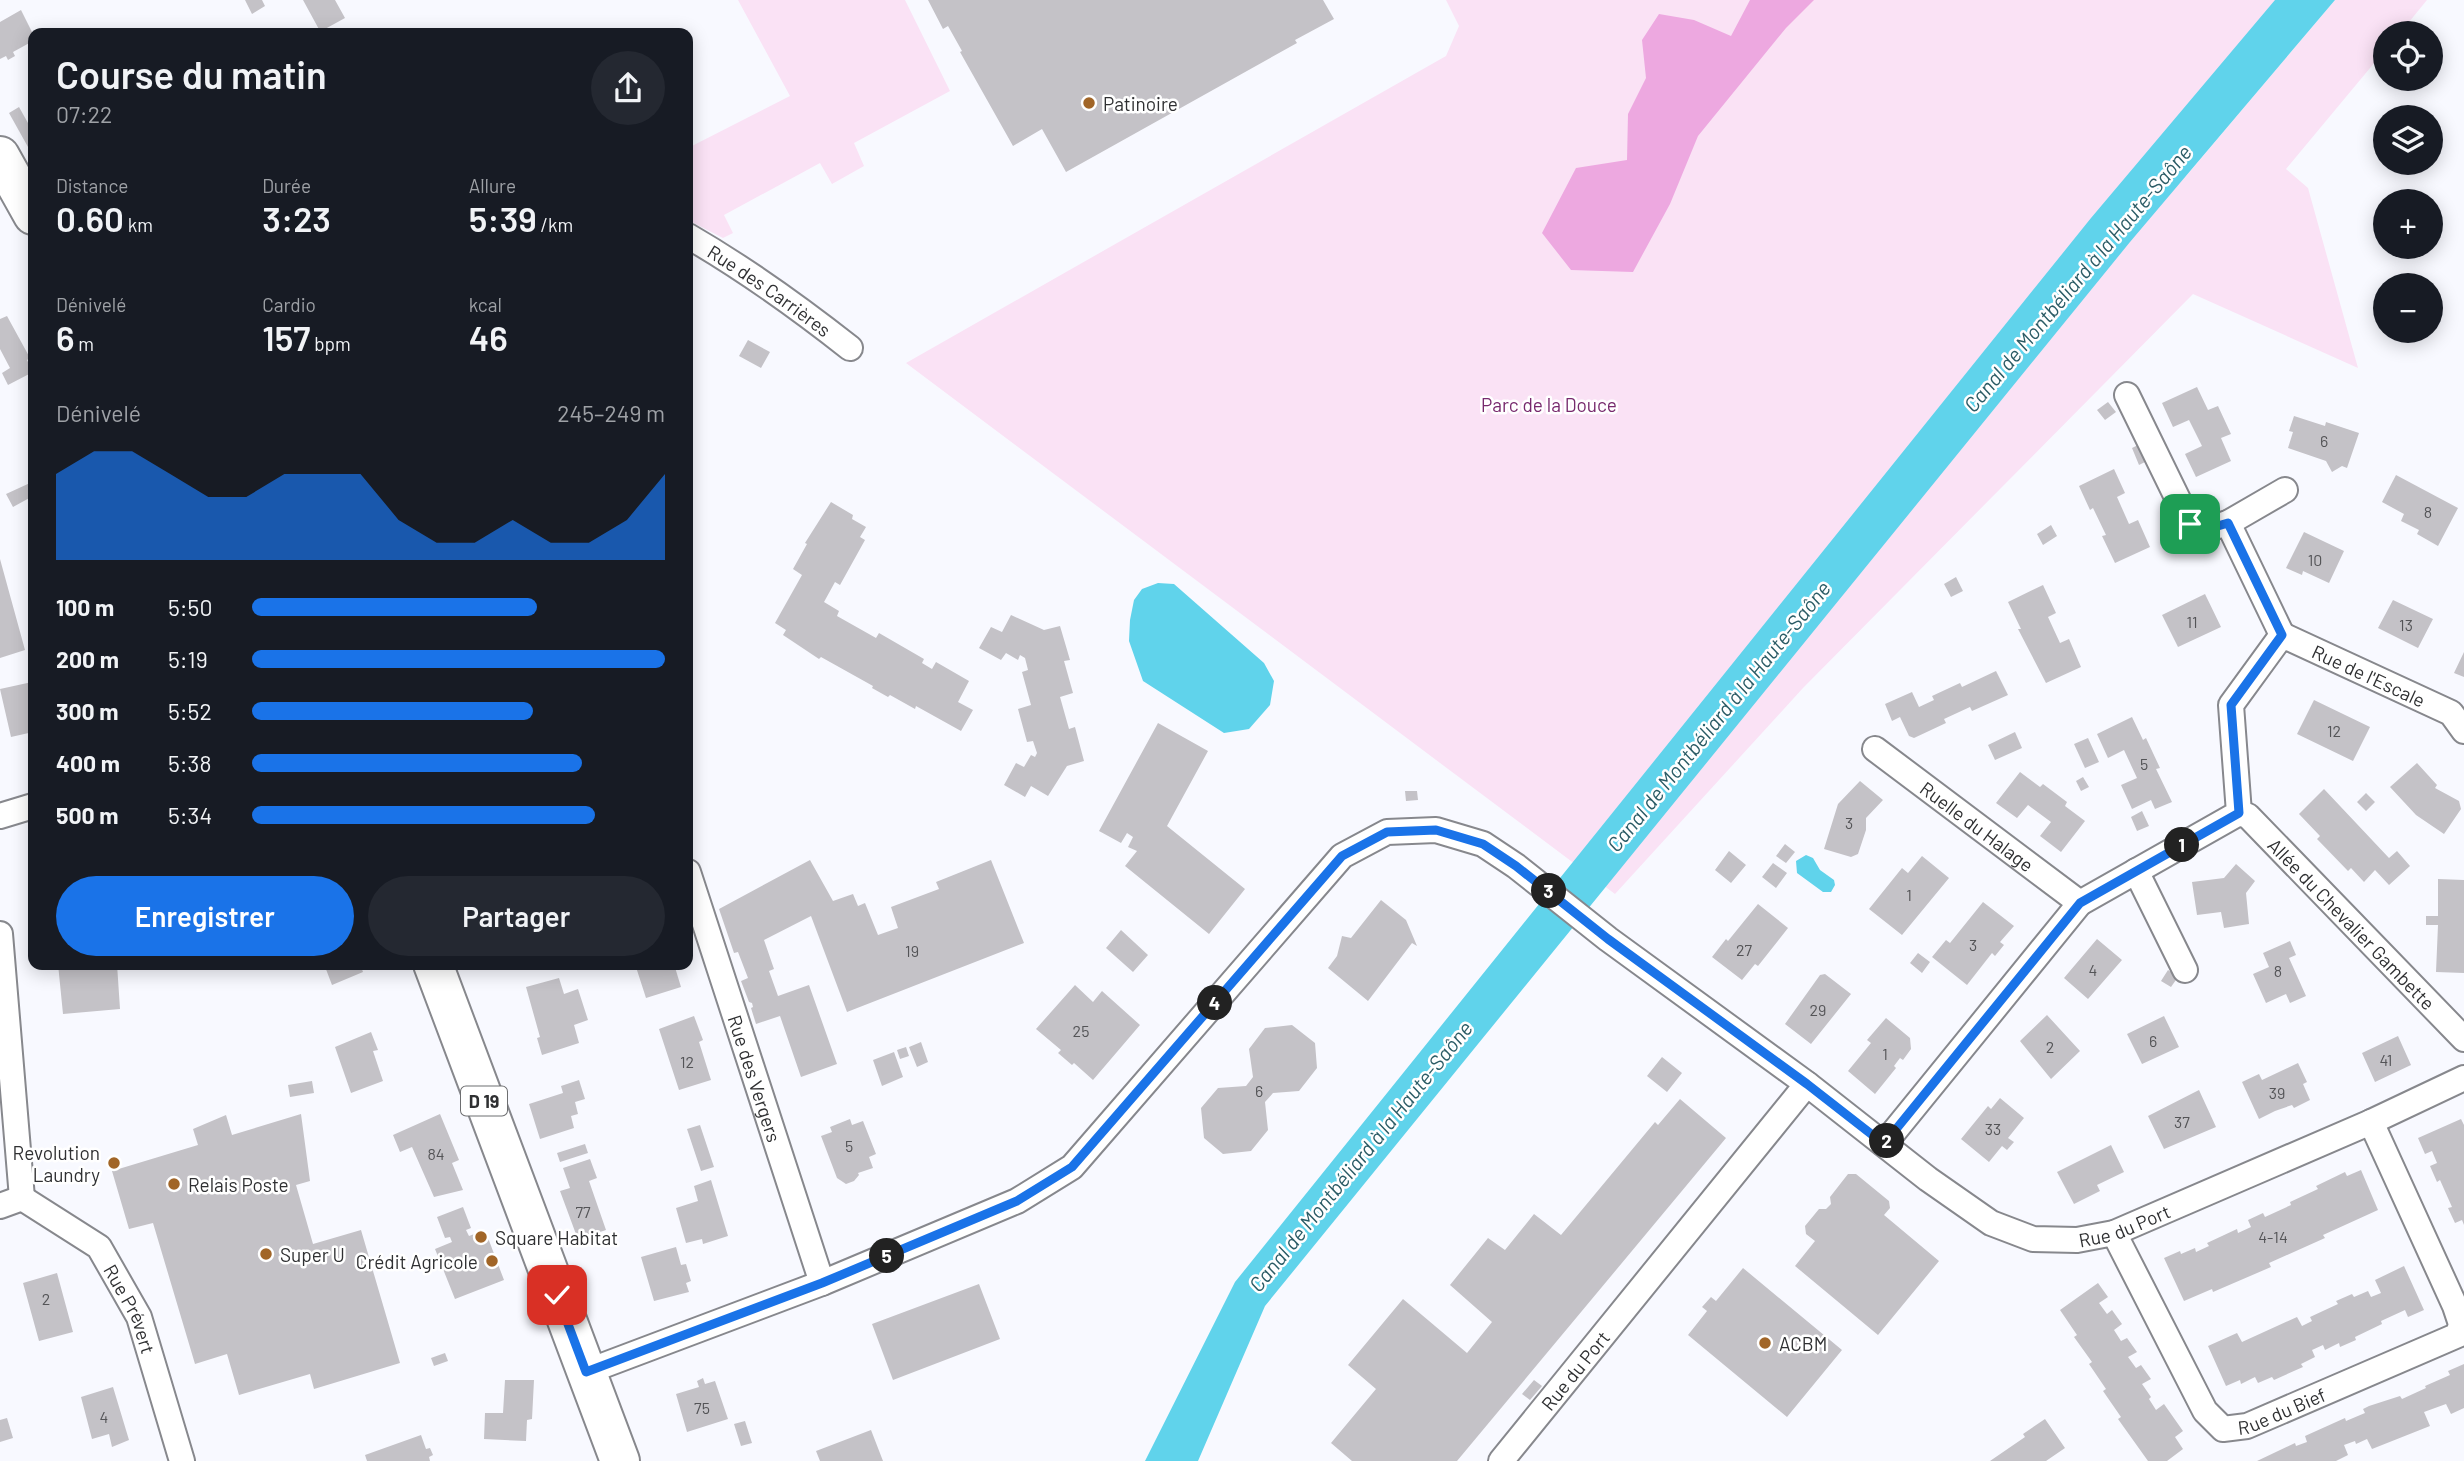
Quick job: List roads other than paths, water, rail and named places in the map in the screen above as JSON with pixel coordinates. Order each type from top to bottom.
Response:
[{"type":"main road","points":[[0,156],[28,206]]},
{"type":"main road","name":"D 19","points":[[435,970],[620,1461]]},
{"type":"street","name":"Rue des Carrières","points":[[693,239],[793,304],[850,348]]},
{"type":"street","points":[[2127,395],[2190,524],[2211,528],[2228,523],[2285,490]]},
{"type":"street","points":[[1884,1144],[2080,903],[2239,813],[2231,705],[2282,635],[2228,523]]},
{"type":"street","name":"Rue de l'Escale","points":[[2282,635],[2451,713],[2464,731]]},
{"type":"street","name":"Ruelle du Halage","points":[[1875,748],[2080,903]]},
{"type":"street","points":[[0,816],[28,808]]},
{"type":"street","name":"Allée du Chevalier Gambette","points":[[2239,813],[2248,816],[2464,1039]]},
{"type":"street","name":"Rue du Port","points":[[586,1372],[822,1283],[1017,1201],[1072,1167],[1342,856],[1387,832],[1436,830],[1483,844],[1807,1084],[1928,1179],[1991,1223],[2033,1239],[2077,1240],[2114,1233],[2371,1122],[2464,1078]]},
{"type":"street","points":[[2136,871],[2185,970]]},
{"type":"street","name":"Rue des Vergers","points":[[693,887],[822,1283]]},
{"type":"street","points":[[0,934],[11,1202]]},
{"type":"street","name":"Rue du Port","points":[[1501,1461],[1807,1084]]},
{"type":"street","name":"Rue du Bief","points":[[2114,1233],[2205,1410],[2224,1429],[2247,1426],[2458,1335],[2463,1324],[2371,1122]]},
{"type":"street","name":"Rue Prévert","points":[[11,1202],[99,1247],[139,1317],[182,1461]]},
{"type":"water","name":"Canal de Montbéliard à la Haute-Saône","points":[[2275,0],[2335,0],[2130,242],[1265,1306],[1198,1461],[1145,1461],[1235,1282],[2091,218]]},
{"type":"water","points":[[1158,583],[1174,584],[1264,663],[1274,681],[1270,705],[1249,729],[1224,733],[1143,681],[1129,641],[1130,620],[1134,600],[1142,589]]},
{"type":"water","points":[[1806,855],[1813,858],[1820,870],[1834,880],[1835,885],[1831,892],[1823,892],[1797,873],[1796,861]]},
{"type":"place","name":"Patinoire","points":[[1089,103]]},
{"type":"place","name":"Revolution Laundry","points":[[114,1163]]},
{"type":"place","name":"Relais Poste","points":[[174,1184]]},
{"type":"place","name":"Square Habitat","points":[[481,1237]]},
{"type":"place","name":"Super U","points":[[266,1254]]},
{"type":"place","name":"Crédit Agricole","points":[[492,1261]]},
{"type":"place","name":"ACBM","points":[[1765,1343]]},
{"type":"park label","name":"Parc de la Douce","points":[[1549,404]]}]
